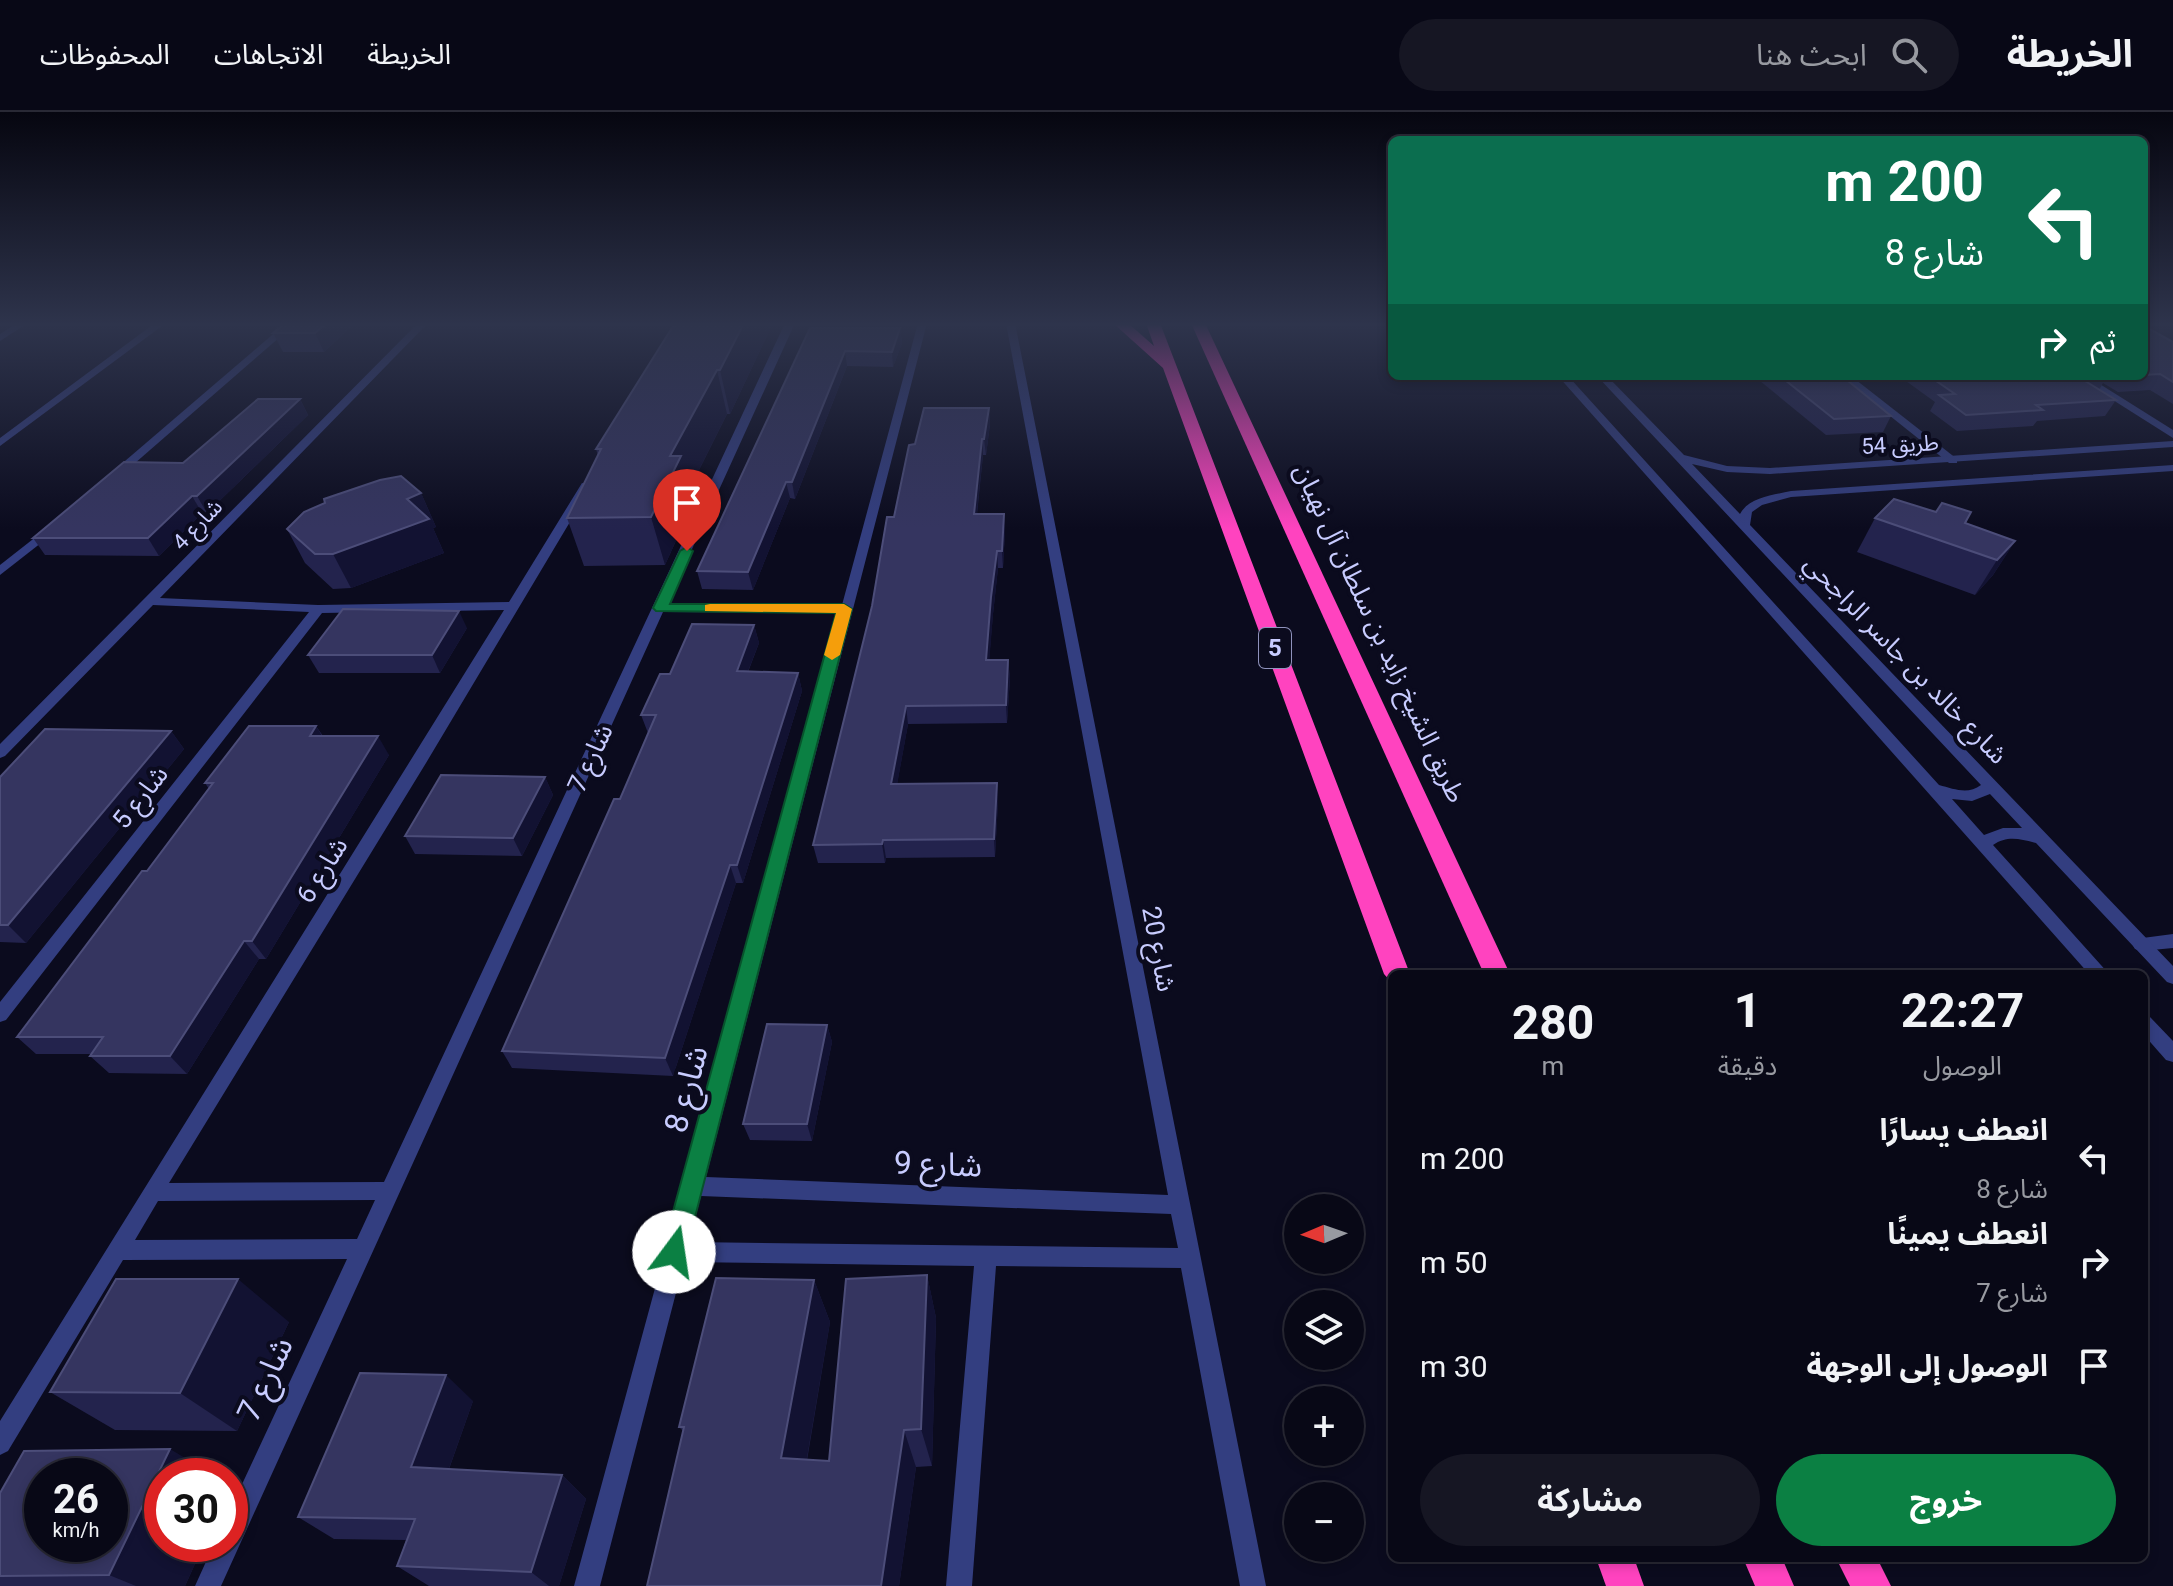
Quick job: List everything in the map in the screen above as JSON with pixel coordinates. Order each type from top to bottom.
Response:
[{"type":"highway","name":"5","points":[[1180,392],[1396,970]]},
{"type":"highway","name":"طريق الشيخ زايد بن سلطان آل نهيان","points":[[1230,392],[1494,967]]},
{"type":"highway","points":[[1616,1562],[1625,1586]]},
{"type":"highway","points":[[1764,1562],[1775,1586]]},
{"type":"highway","points":[[1857,1562],[1872,1586]]},
{"type":"street","points":[[0,443],[69,392]]},
{"type":"street","points":[[107,482],[211,392]]},
{"type":"street","name":"شارع 4","points":[[0,753],[356,392]]},
{"type":"street","name":"شارع 7","points":[[248,1499],[759,392]]},
{"type":"street","name":"شارع 8","points":[[587,1586],[904,392]]},
{"type":"street","name":"شارع 20","points":[[1024,392],[1253,1586]]},
{"type":"street","points":[[1577,392],[2096,970]]},
{"type":"street","name":"شارع خالد بن جاسر الراجحي","points":[[1617,392],[2173,977]]},
{"type":"street","points":[[1865,392],[1953,461]]},
{"type":"street","points":[[2105,392],[2173,435]]},
{"type":"street","name":"طريق 54","points":[[1678,457],[1727,469],[1798,469],[2173,444]]},
{"type":"street","name":"طريق 54","points":[[1744,527],[1746,511],[1758,503],[1791,494],[2173,468]]},
{"type":"street","points":[[1798,469],[1793,473],[1798,483],[1819,492]]},
{"type":"street","name":"شارع 6","points":[[0,1443],[116,1250],[419,763],[594,472]]},
{"type":"street","points":[[0,571],[59,522]]},
{"type":"street","points":[[151,601],[318,609],[511,606]]},
{"type":"street","points":[[661,608],[844,609]]},
{"type":"street","name":"شارع 5","points":[[0,1015],[318,609]]},
{"type":"street","points":[[1935,788],[1964,796],[1976,795],[1990,785]]},
{"type":"street","points":[[1984,844],[1999,833],[2026,834],[2041,839]]},
{"type":"street","points":[[2141,944],[2173,941]]},
{"type":"street","points":[[2148,1026],[2173,1054]]},
{"type":"street","name":"شارع 9","points":[[691,1186],[1181,1205]]},
{"type":"street","points":[[152,1192],[388,1191]]},
{"type":"street","points":[[116,1250],[362,1249]]},
{"type":"street","points":[[674,1252],[1191,1258]]},
{"type":"street","points":[[959,1586],[986,1256]]},
{"type":"street","points":[[208,1586],[219,1562]]},
{"type":"building","points":[[632,392],[705,392],[670,456],[681,456],[651,517],[567,518],[601,449],[596,449]]},
{"type":"building","points":[[780,392],[828,392],[792,482],[786,482],[748,572],[697,571]]},
{"type":"building","points":[[1800,392],[1861,392],[1891,416],[1834,419]]},
{"type":"building","points":[[1952,392],[2103,392],[2116,400],[2036,405],[2043,410],[1966,415],[1939,395],[1955,394]]},
{"type":"building","points":[[258,399],[300,399],[148,538],[33,538],[124,462],[183,463]]},
{"type":"building","points":[[924,408],[989,408],[982,439],[974,514],[1004,514],[1002,551],[997,551],[991,597],[986,660],[1008,660],[1006,705],[906,706],[891,784],[997,783],[994,839],[883,840],[882,844],[813,845],[872,606],[887,517],[894,517],[909,445],[915,444]]},
{"type":"building","points":[[401,476],[421,493],[407,499],[429,519],[333,554],[315,554],[287,529],[304,512],[325,503],[324,499]]},
{"type":"building","points":[[1894,499],[1936,512],[1942,503],[1971,512],[1965,523],[2015,541],[1997,560],[1875,518]]},
{"type":"building","points":[[343,609],[459,611],[432,655],[308,655]]},
{"type":"building","points":[[692,624],[754,625],[737,671],[798,673],[737,865],[730,865],[665,1058],[502,1051],[614,799],[620,799],[656,715],[641,715],[660,674],[670,674]]},
{"type":"building","points":[[249,726],[316,726],[310,736],[378,736],[252,941],[244,941],[170,1056],[90,1056],[103,1037],[17,1037],[142,871],[147,871],[213,783],[205,783]]},
{"type":"building","points":[[45,729],[171,731],[8,925],[0,925],[0,777]]},
{"type":"building","points":[[441,775],[545,777],[513,838],[405,836]]},
{"type":"building","points":[[767,1024],[827,1025],[807,1124],[743,1124]]},
{"type":"building","points":[[927,1275],[921,1429],[904,1430],[881,1586],[647,1586],[684,1427],[679,1427],[716,1278],[814,1280],[781,1458],[829,1461],[846,1279]]},
{"type":"building","points":[[116,1279],[238,1279],[180,1393],[50,1392]]},
{"type":"building","points":[[360,1373],[446,1375],[411,1467],[562,1475],[531,1572],[397,1566],[415,1519],[298,1517]]},
{"type":"building","points":[[170,1449],[166,1458],[144,1458],[144,1503],[128,1536],[128,1458],[24,1458],[24,1562],[115,1562],[109,1575],[0,1576],[0,1493],[24,1451]]},
{"type":"slow traffic","points":[[710,608],[844,609],[832,655]]},
{"type":"route","points":[[674,1252],[844,609],[661,608],[687,551]]}]
